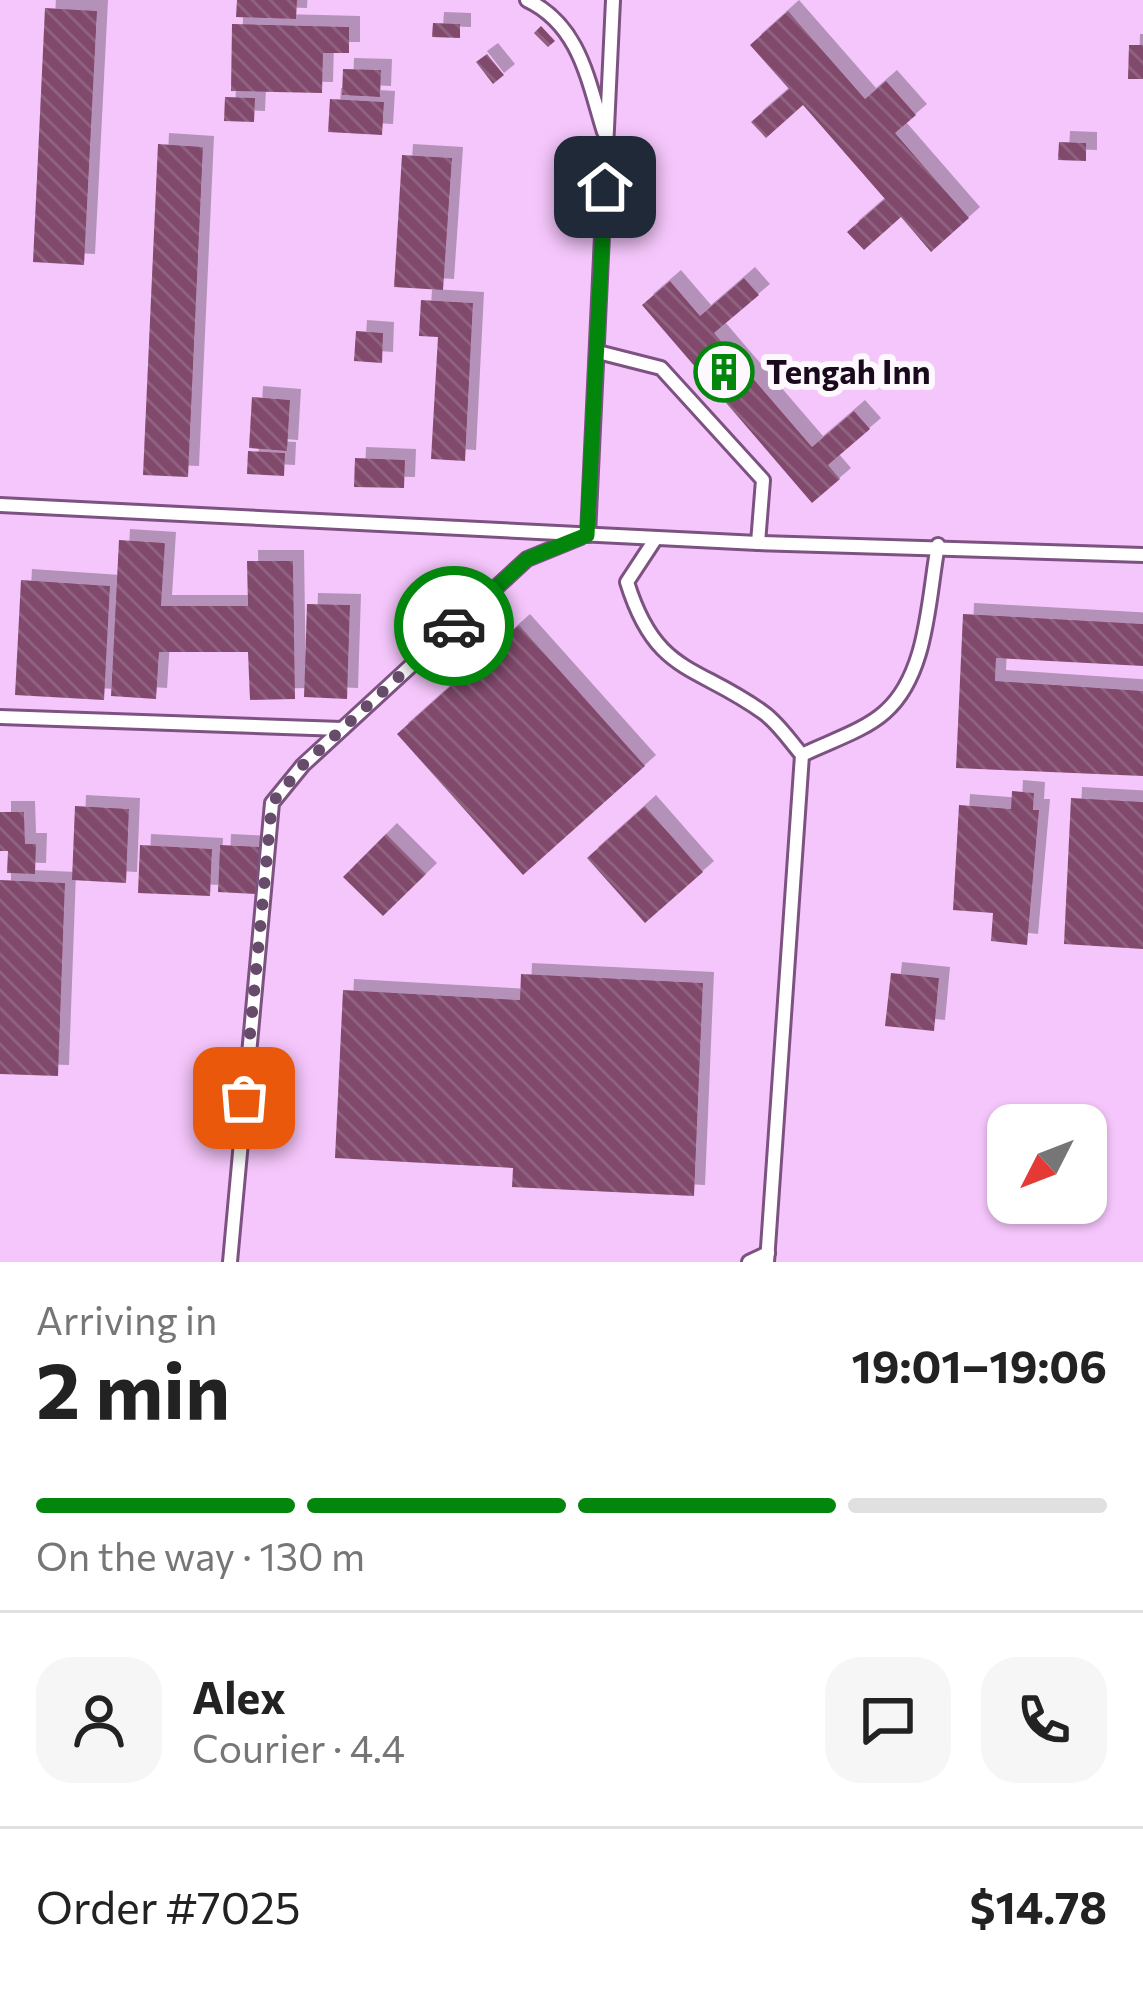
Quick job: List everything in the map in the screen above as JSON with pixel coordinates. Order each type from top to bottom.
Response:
[{"type":"lane","points":[[526,0],[560,22],[575,44],[607,145]]},
{"type":"lane","points":[[587,535],[613,0]]},
{"type":"lane","points":[[598,352],[661,368],[763,481],[758,543]]},
{"type":"lane","points":[[0,505],[758,543],[938,545],[1143,555]]},
{"type":"lane","points":[[230,1262],[272,803],[342,729],[527,559],[587,535]]},
{"type":"lane","points":[[656,538],[627,582],[640,625],[674,662],[770,717],[802,755],[767,1258],[749,1262]]},
{"type":"lane","points":[[802,755],[882,716],[901,695],[913,676],[938,545]]},
{"type":"lane","points":[[0,716],[342,729]]},
{"type":"building","points":[[237,0],[297,0],[296,19],[236,17]]},
{"type":"building","points":[[45,8],[97,11],[84,265],[33,262]]},
{"type":"building","points":[[788,11],[865,99],[886,81],[916,115],[895,133],[969,218],[931,252],[901,217],[864,250],[847,232],[885,199],[803,105],[766,138],[751,122],[789,89],[750,45]]},
{"type":"building","points":[[433,23],[460,24],[460,38],[432,37]]},
{"type":"building","points":[[232,24],[349,27],[349,53],[323,53],[322,93],[231,91]]},
{"type":"building","points":[[541,26],[555,41],[548,47],[534,33]]},
{"type":"building","points":[[1129,45],[1143,45],[1143,79],[1128,79]]},
{"type":"building","points":[[487,54],[504,75],[493,84],[476,62]]},
{"type":"building","points":[[343,69],[381,70],[380,97],[342,95]]},
{"type":"building","points":[[225,97],[255,98],[254,122],[224,121]]},
{"type":"building","points":[[330,99],[384,102],[382,135],[328,132]]},
{"type":"building","points":[[1059,142],[1086,143],[1086,161],[1058,160]]},
{"type":"building","points":[[158,144],[203,147],[188,477],[143,475]]},
{"type":"building","points":[[402,155],[452,158],[443,290],[394,287]]},
{"type":"building","name":"Tengah Inn","points":[[744,278],[759,295],[714,333],[812,447],[854,411],[870,429],[828,465],[840,479],[812,503],[642,305],[670,281],[700,316]]},
{"type":"building","points":[[421,300],[473,303],[465,461],[431,459],[438,337],[419,336]]},
{"type":"building","points":[[356,331],[383,333],[382,363],[354,361]]},
{"type":"building","points":[[252,397],[290,400],[287,451],[249,448]]},
{"type":"building","points":[[248,451],[285,453],[284,476],[247,474]]},
{"type":"building","points":[[355,458],[405,460],[404,488],[354,487]]},
{"type":"building","points":[[119,540],[165,543],[161,606],[248,606],[247,561],[293,561],[295,699],[250,700],[248,652],[159,652],[156,699],[111,696]]},
{"type":"building","points":[[21,580],[110,586],[104,700],[15,695]]},
{"type":"building","points":[[307,604],[350,605],[347,699],[304,697]]},
{"type":"building","points":[[963,614],[1143,624],[1143,666],[996,658],[995,681],[1143,691],[1143,776],[956,768]]},
{"type":"building","points":[[519,625],[645,766],[523,875],[397,734]]},
{"type":"building","points":[[1012,791],[1034,793],[1033,810],[1039,810],[1027,945],[991,941],[993,913],[953,910],[959,805],[1011,809]]},
{"type":"building","points":[[1071,798],[1143,802],[1143,949],[1064,944]]},
{"type":"building","points":[[75,806],[129,809],[126,883],[72,880]]},
{"type":"building","points":[[645,806],[703,872],[645,923],[587,858]]},
{"type":"building","points":[[0,812],[24,812],[25,844],[36,844],[35,874],[7,873],[8,851],[0,851]]},
{"type":"building","points":[[386,834],[426,874],[383,916],[343,877]]},
{"type":"building","points":[[140,845],[212,849],[210,896],[138,893]]},
{"type":"building","points":[[220,845],[260,847],[257,894],[218,892]]},
{"type":"building","points":[[0,880],[65,883],[58,1076],[0,1074]]},
{"type":"building","points":[[891,973],[939,978],[934,1031],[885,1026]]},
{"type":"building","points":[[521,974],[703,983],[694,1196],[512,1187],[513,1168],[335,1158],[343,990],[520,1000]]},
{"type":"way so far","points":[[244,1098],[272,803],[303,765],[454,626]]},
{"type":"place","name":"Tengah Inn","points":[[724,372]]},
{"type":"route","points":[[454,626],[527,559],[587,535],[605,187]]}]
